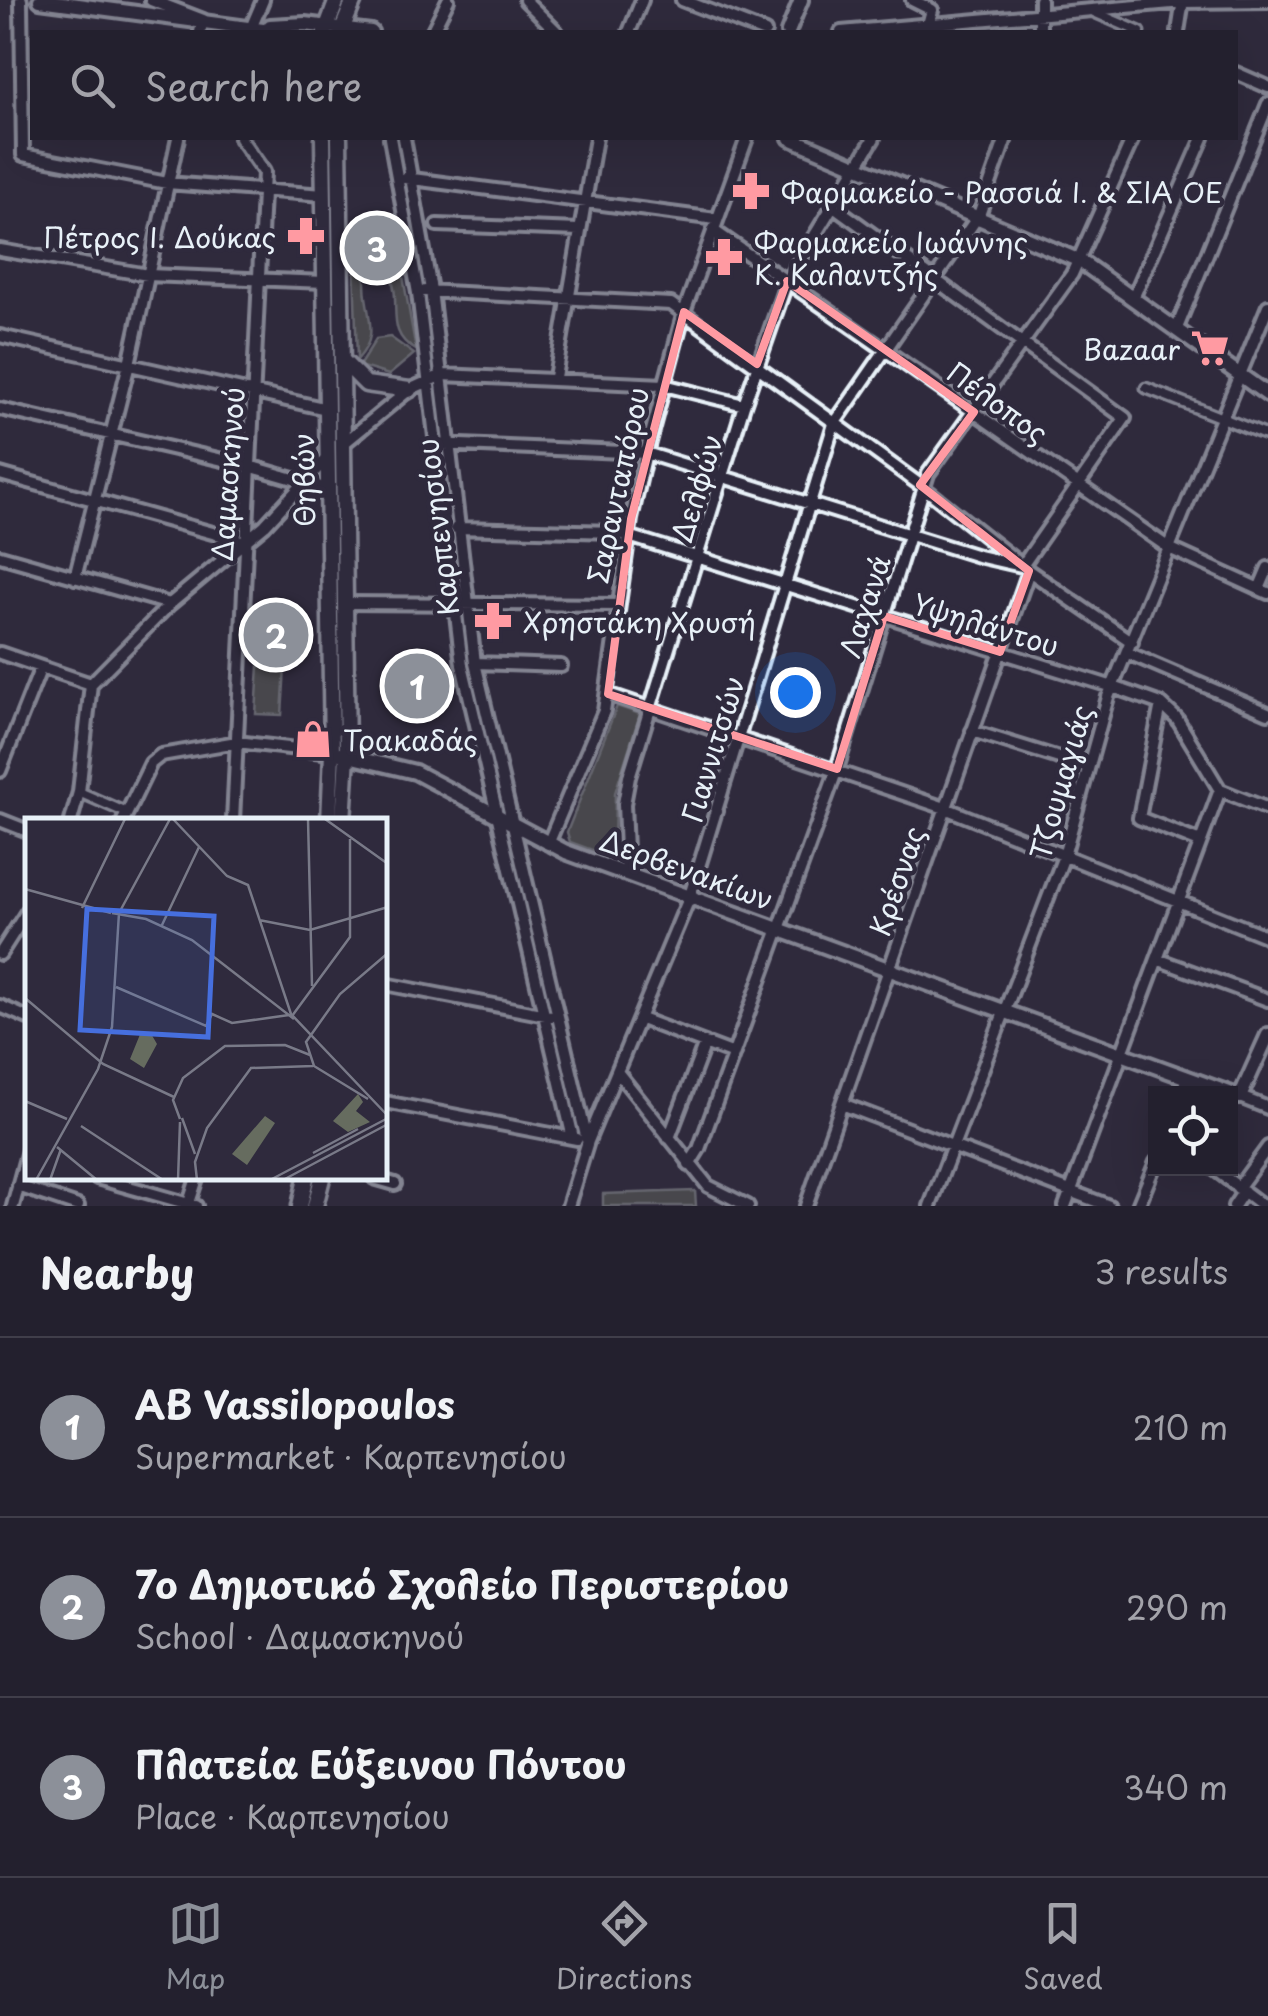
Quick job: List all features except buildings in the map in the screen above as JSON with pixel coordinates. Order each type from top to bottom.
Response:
[{"type":"main road","points":[[333,30],[337,0]]},
{"type":"main road","points":[[333,30],[354,0]]},
{"type":"main road","name":"Θηβών","points":[[323,140],[328,489],[343,818]]},
{"type":"main road","name":"Θηβών","points":[[329,818],[340,754],[345,602],[339,140]]},
{"type":"main road","points":[[342,360],[366,384],[409,390]]},
{"type":"main road","points":[[300,1206],[305,1181]]},
{"type":"main road","points":[[315,1206],[321,1181]]},
{"type":"street","points":[[21,0],[27,72],[23,155],[167,183],[324,195]]},
{"type":"street","points":[[40,0],[202,26],[333,30]]},
{"type":"street","points":[[151,0],[202,26]]},
{"type":"street","points":[[252,26],[263,0]]},
{"type":"street","points":[[433,30],[448,0]]},
{"type":"street","points":[[525,0],[555,30]]},
{"type":"street","points":[[631,30],[642,0]]},
{"type":"street","points":[[682,0],[761,30]]},
{"type":"street","points":[[789,30],[801,0]]},
{"type":"street","points":[[912,0],[932,10],[928,29]]},
{"type":"street","points":[[1040,0],[1040,30]]},
{"type":"street","points":[[899,30],[1183,1],[1268,2]]},
{"type":"street","points":[[1178,30],[1183,1]]},
{"type":"street","points":[[1094,12],[1135,30]]},
{"type":"street","points":[[252,26],[269,30]]},
{"type":"street","points":[[1238,74],[1268,87]]},
{"type":"street","points":[[1177,328],[1268,104]]},
{"type":"street","points":[[75,578],[129,364],[178,140]]},
{"type":"street","name":"Δαμασκηνού","points":[[234,818],[263,192],[262,166],[242,140]]},
{"type":"street","name":"Καρπενησίου","points":[[390,140],[429,378],[444,444]]},
{"type":"street","name":"Καρπενησίου","points":[[404,140],[442,376],[462,665],[573,1138]]},
{"type":"street","points":[[555,377],[596,140]]},
{"type":"street","name":"Σαρανταπόρου","points":[[548,844],[608,694],[618,606],[646,453],[684,312],[746,140]]},
{"type":"street","points":[[795,140],[1080,260],[1268,394]]},
{"type":"street","name":"Δελφών","points":[[627,873],[626,789],[744,404],[787,280],[873,140]]},
{"type":"street","name":"Γιαννιτσών","points":[[568,1206],[588,1141],[690,896],[834,424],[979,215],[1005,140]]},
{"type":"street","name":"Λαχανά","points":[[689,1165],[699,1149],[776,928],[837,769],[922,487],[1080,260],[1132,140]]},
{"type":"street","points":[[1134,296],[1202,140]]},
{"type":"street","points":[[398,180],[411,177],[585,200],[714,224]]},
{"type":"street","points":[[835,207],[1022,343]]},
{"type":"street","name":"Πέλοπος","points":[[714,224],[787,280],[1168,548],[1263,591]]},
{"type":"street","points":[[437,225],[579,230]]},
{"type":"street","points":[[0,250],[148,275],[325,282]]},
{"type":"street","points":[[418,293],[430,290],[671,304],[922,487],[1130,647],[1268,713]]},
{"type":"street","name":"Τζουμαγιάς","points":[[930,1206],[1064,856],[1113,687],[1268,306]]},
{"type":"street","points":[[0,336],[327,408]]},
{"type":"street","name":"Κρέσνας","points":[[806,1206],[1026,568],[1125,418],[1022,343]]},
{"type":"street","points":[[343,444],[409,390],[429,378],[442,376],[555,377],[664,384],[744,404]]},
{"type":"street","points":[[1146,388],[1268,436]]},
{"type":"street","points":[[0,409],[308,480],[328,489]]},
{"type":"street","points":[[444,444],[646,453],[1026,568]]},
{"type":"street","points":[[72,818],[79,792],[90,684],[170,604],[245,542],[328,457]]},
{"type":"street","points":[[0,474],[245,542]]},
{"type":"street","name":"Καρπενησίου","points":[[453,528],[476,663],[588,1141]]},
{"type":"street","name":"Υψηλάντου","points":[[453,528],[556,528],[630,536],[1161,704]]},
{"type":"street","points":[[0,556],[170,604]]},
{"type":"street","points":[[1263,591],[1268,568]]},
{"type":"street","points":[[345,602],[618,606]]},
{"type":"street","points":[[0,653],[90,684]]},
{"type":"street","points":[[476,663],[561,666]]},
{"type":"street","points":[[0,771],[41,667]]},
{"type":"street","points":[[608,694],[945,808],[1268,937]]},
{"type":"street","points":[[1161,704],[1177,719],[1220,790],[1267,806]]},
{"type":"street","points":[[1161,704],[1139,818],[1200,842]]},
{"type":"street","points":[[972,731],[1088,767]]},
{"type":"street","name":"Δερβενακίων","points":[[124,817],[154,758],[237,742],[340,754],[415,772],[548,844],[1268,1108]]},
{"type":"street","points":[[1065,1206],[1220,790]]},
{"type":"street","points":[[79,792],[124,817]]},
{"type":"street","points":[[0,820],[25,830]]},
{"type":"street","points":[[0,954],[25,915]]},
{"type":"street","points":[[1156,959],[1268,1000]]},
{"type":"street","points":[[388,985],[545,1017],[558,1016]]},
{"type":"street","points":[[0,1006],[25,1017]]},
{"type":"street","points":[[640,1019],[731,1053]]},
{"type":"street","points":[[1240,1097],[1268,1035]]},
{"type":"street","points":[[669,1138],[705,1043]]},
{"type":"street","points":[[618,1074],[708,1186],[748,1206]]},
{"type":"street","points":[[1184,1086],[1187,1078]]},
{"type":"street","points":[[388,1103],[588,1141]]},
{"type":"street","points":[[842,1104],[1109,1206]]},
{"type":"street","points":[[1234,1206],[1268,1147]]},
{"type":"street","points":[[13,1206],[25,1163]]},
{"type":"street","points":[[1138,1206],[1150,1176]]},
{"type":"street","points":[[1224,1176],[1263,1206]]},
{"type":"street","points":[[108,1181],[191,1205]]},
{"type":"street","points":[[144,1192],[147,1181]]},
{"type":"street","points":[[384,1181],[394,1184]]},
{"type":"street","points":[[18,1186],[78,1206]]},
{"type":"highlighted area","points":[[787,281],[974,412],[920,485],[1029,571],[1000,652],[884,616],[837,769],[608,694],[631,519],[684,312],[757,364]]},
{"type":"green space","points":[[361,265],[370,330],[367,345],[357,360],[354,266]]},
{"type":"green space","points":[[394,265],[401,265],[416,350],[406,343],[397,326],[390,274]]},
{"type":"green space","points":[[390,337],[414,354],[389,375],[359,366],[376,339]]},
{"type":"green space","points":[[259,666],[285,667],[282,715],[256,714]]},
{"type":"green space","points":[[617,706],[640,714],[615,793],[614,858],[570,842],[567,832]]},
{"type":"green space","points":[[695,1191],[696,1206],[603,1206],[603,1194]]},
{"type":"place","name":"Φαρμακείο - Ρασσιά Ι. & ΣΙΑ ΟΕ","points":[[751,191]]},
{"type":"place","name":"Πέτρος Ι. Δούκας","points":[[306,236]]},
{"type":"place","name":"Πλατεία Εύξεινου Πόντου","points":[[377,248]]},
{"type":"place","name":"Φαρμακείο Ιωάννης Κ. Καλαντζής","points":[[724,257]]},
{"type":"place","name":"Bazaar","points":[[1210,348]]},
{"type":"place","name":"Χρηστάκη Χρυσή","points":[[493,621]]},
{"type":"place","name":"7ο Δημοτικό Σχολείο Περιστερίου","points":[[276,635]]},
{"type":"place","name":"AB Vassilopoulos","points":[[417,686]]},
{"type":"place","name":"Τρακαδάς","points":[[313,739]]}]
